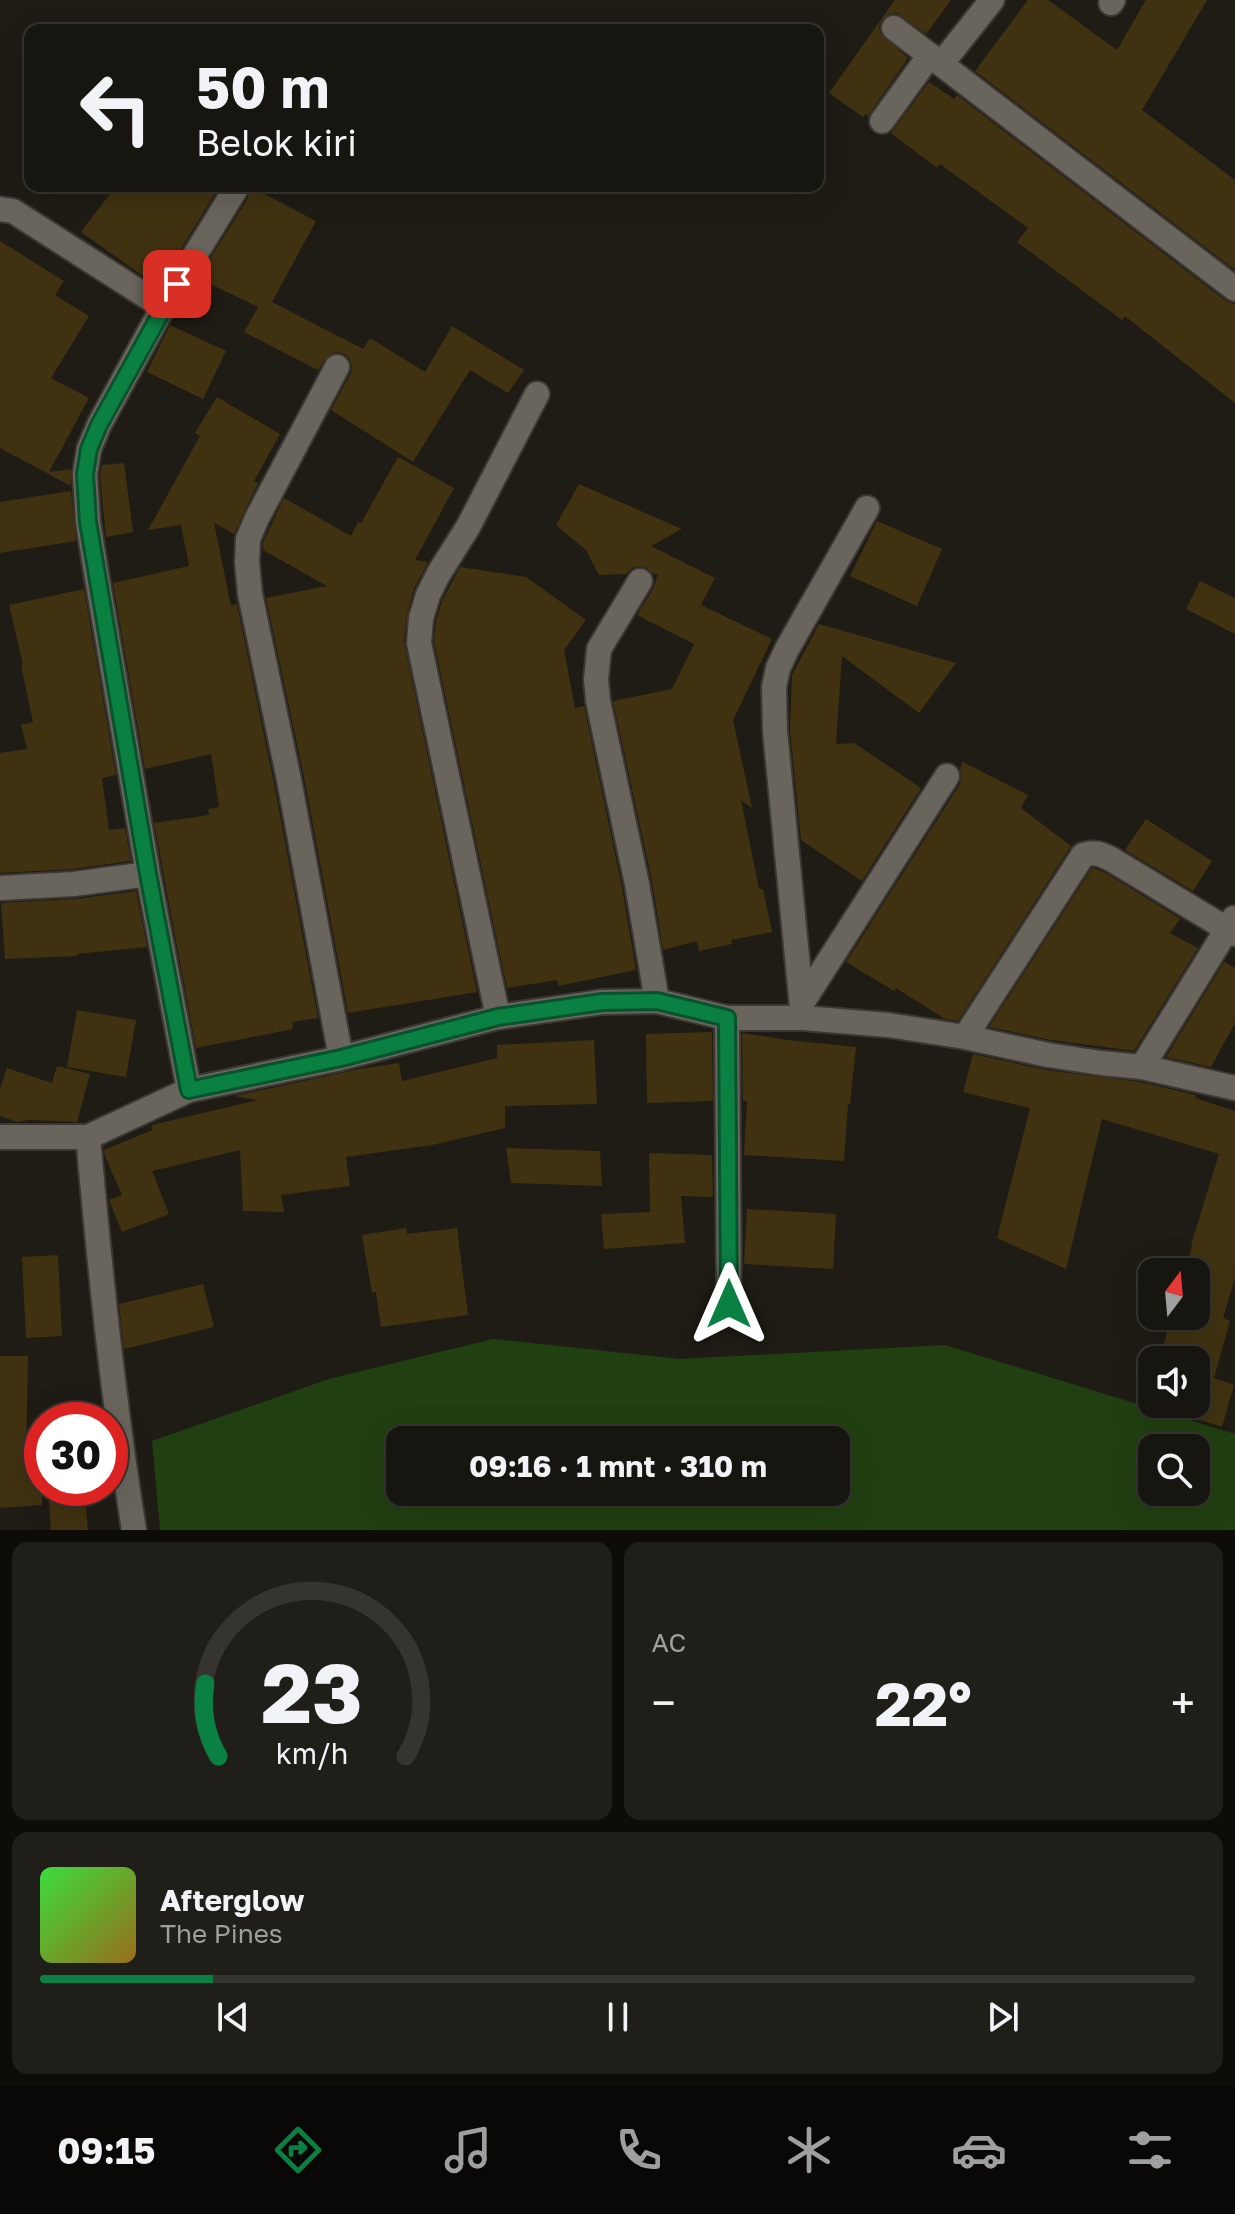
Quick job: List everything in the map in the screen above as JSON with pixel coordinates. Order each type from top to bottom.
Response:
[{"type":"street","points":[[882,121],[992,0]]},
{"type":"street","points":[[894,28],[1235,289]]},
{"type":"street","points":[[189,1090],[97,578],[88,522],[85,474],[89,449],[99,425],[163,307],[234,192]]},
{"type":"street","points":[[0,209],[13,211],[163,307]]},
{"type":"street","points":[[337,367],[257,518],[248,539],[247,562],[250,594],[289,780],[341,1058]]},
{"type":"street","points":[[498,1017],[419,643],[421,618],[428,595],[468,527],[537,394]]},
{"type":"street","points":[[802,1010],[779,788],[774,687],[787,649],[867,508]]},
{"type":"street","points":[[640,581],[599,649],[596,679],[657,1001]]},
{"type":"street","points":[[802,1010],[947,776]]},
{"type":"street","points":[[965,1037],[1083,855],[1090,852],[1111,859],[1232,927],[1142,1067]]},
{"type":"street","points":[[0,888],[74,884],[148,874]]},
{"type":"street","points":[[0,1137],[88,1137],[189,1090],[341,1058],[498,1017],[602,1002],[657,1001],[727,1018],[802,1010],[965,1037],[1048,1055],[1142,1067],[1235,1088]]},
{"type":"street","points":[[727,1018],[729,1304]]},
{"type":"street","points":[[88,1137],[105,1320],[134,1530]]},
{"type":"green space","points":[[493,1339],[680,1359],[945,1345],[1138,1404],[1138,1418],[1183,1418],[1235,1434],[1235,1530],[160,1530],[152,1441],[329,1379]]},
{"type":"building","points":[[895,0],[951,0],[926,34],[897,13],[889,14],[882,20],[879,27],[881,34],[908,58],[868,116],[865,114],[863,117],[829,93]]},
{"type":"building","points":[[1028,0],[1048,0],[1117,50],[1146,0],[1207,0],[1142,110],[1235,180],[1235,270],[975,71]]},
{"type":"building","points":[[929,82],[954,99],[957,95],[1226,301],[1235,304],[1235,403],[1125,316],[1122,320],[1017,242],[1028,228],[940,164],[937,168],[891,133]]},
{"type":"building","points":[[111,192],[216,192],[171,265],[167,264],[157,286],[81,232]]},
{"type":"building","points":[[248,192],[260,192],[316,221],[272,302],[363,349],[370,338],[425,372],[452,326],[524,370],[508,393],[470,370],[413,462],[331,410],[351,373],[352,366],[345,354],[330,354],[318,370],[244,332],[258,307],[198,278],[248,198]]},
{"type":"building","points":[[0,241],[64,281],[55,295],[89,316],[51,378],[89,398],[49,472],[71,469],[71,486],[0,448]]},
{"type":"building","points":[[170,325],[226,351],[203,399],[147,372]]},
{"type":"building","points":[[217,397],[280,434],[254,481],[258,483],[234,534],[214,523],[231,606],[237,604],[318,1018],[292,1022],[293,1029],[196,1048],[154,823],[209,815],[208,809],[219,807],[211,754],[145,769],[113,583],[189,566],[181,525],[148,530],[200,436],[195,433]]},
{"type":"building","points":[[398,457],[454,488],[415,560],[428,562],[414,589],[404,642],[477,992],[348,1013],[304,777],[266,598],[327,586],[263,550],[263,542],[284,498],[351,536]]},
{"type":"building","points":[[124,463],[133,532],[106,537],[100,475],[102,465]]},
{"type":"building","points":[[579,484],[682,529],[651,546],[715,578],[701,605],[772,639],[733,720],[752,808],[741,800],[759,889],[763,889],[772,932],[731,940],[732,944],[699,951],[697,941],[663,950],[652,881],[613,701],[672,689],[694,644],[637,615],[658,574],[640,566],[626,574],[599,575],[586,550],[556,525]]},
{"type":"building","points":[[71,491],[76,541],[0,553],[0,502]]},
{"type":"building","points":[[877,521],[942,549],[917,606],[850,576]]},
{"type":"building","points":[[460,567],[526,577],[586,620],[564,650],[575,708],[584,706],[636,970],[558,986],[557,980],[507,988],[434,642],[442,601]]},
{"type":"building","points":[[1200,581],[1235,598],[1235,634],[1186,609]]},
{"type":"building","points":[[84,589],[116,775],[102,778],[109,830],[125,828],[131,861],[73,869],[0,873],[0,753],[27,749],[21,725],[33,722],[9,605]]},
{"type":"building","points":[[819,624],[956,663],[919,713],[842,656],[836,744],[854,743],[921,788],[862,881],[801,840],[790,730],[792,675]]},
{"type":"building","points":[[963,762],[1028,795],[1021,808],[1071,846],[958,1021],[945,1019],[896,988],[894,991],[846,962],[960,784]]},
{"type":"building","points":[[1146,819],[1212,861],[1193,891],[1125,850]]},
{"type":"building","points":[[1092,868],[1104,872],[1180,919],[1170,933],[1198,948],[1134,1051],[1051,1040],[989,1027]]},
{"type":"building","points":[[136,891],[147,947],[77,956],[5,959],[1,903],[75,899]]},
{"type":"building","points":[[1224,962],[1235,968],[1235,1023],[1211,1067],[1166,1057]]},
{"type":"building","points":[[77,1010],[136,1020],[126,1077],[67,1067]]},
{"type":"building","points":[[712,1032],[713,1101],[647,1103],[646,1034]]},
{"type":"building","points":[[742,1033],[856,1047],[844,1161],[744,1155],[747,1101],[743,1101]]},
{"type":"building","points":[[594,1040],[597,1104],[505,1106],[505,1128],[432,1145],[346,1157],[350,1186],[281,1195],[284,1212],[243,1211],[240,1150],[152,1171],[169,1214],[122,1232],[109,1200],[122,1195],[104,1150],[152,1130],[152,1125],[258,1100],[234,1096],[399,1063],[402,1081],[497,1058],[497,1045]]},
{"type":"building","points":[[973,1054],[1046,1070],[1140,1082],[1196,1095],[1195,1098],[1235,1111],[1235,1278],[1223,1318],[1230,1321],[1214,1378],[1234,1385],[1222,1427],[1194,1418],[1210,1418],[1210,1346],[1164,1346],[1168,1330],[1210,1330],[1210,1258],[1189,1258],[1219,1154],[1102,1119],[1066,1269],[997,1238],[1030,1108],[963,1092]]},
{"type":"building","points":[[57,1066],[90,1074],[77,1122],[17,1122],[0,1116],[0,1089],[7,1068],[52,1083]]},
{"type":"building","points":[[506,1148],[600,1151],[602,1186],[511,1183]]},
{"type":"building","points":[[649,1153],[712,1155],[713,1197],[681,1196],[685,1243],[604,1249],[601,1214],[650,1212]]},
{"type":"building","points":[[747,1209],[836,1214],[833,1269],[744,1264]]},
{"type":"building","points":[[406,1228],[407,1234],[457,1228],[468,1315],[381,1327],[362,1235]]},
{"type":"building","points":[[58,1255],[62,1336],[26,1338],[22,1257]]},
{"type":"building","points":[[203,1284],[214,1327],[124,1349],[119,1304]]},
{"type":"building","points":[[0,1356],[28,1356],[27,1402],[24,1402],[24,1506],[28,1506],[0,1508]]},
{"type":"building","points":[[49,1506],[86,1506],[88,1530],[51,1530]]},
{"type":"route","points":[[177,284],[99,425],[89,449],[85,474],[88,522],[97,578],[189,1090],[341,1058],[498,1017],[602,1002],[657,1001],[727,1018],[729,1304]]}]
